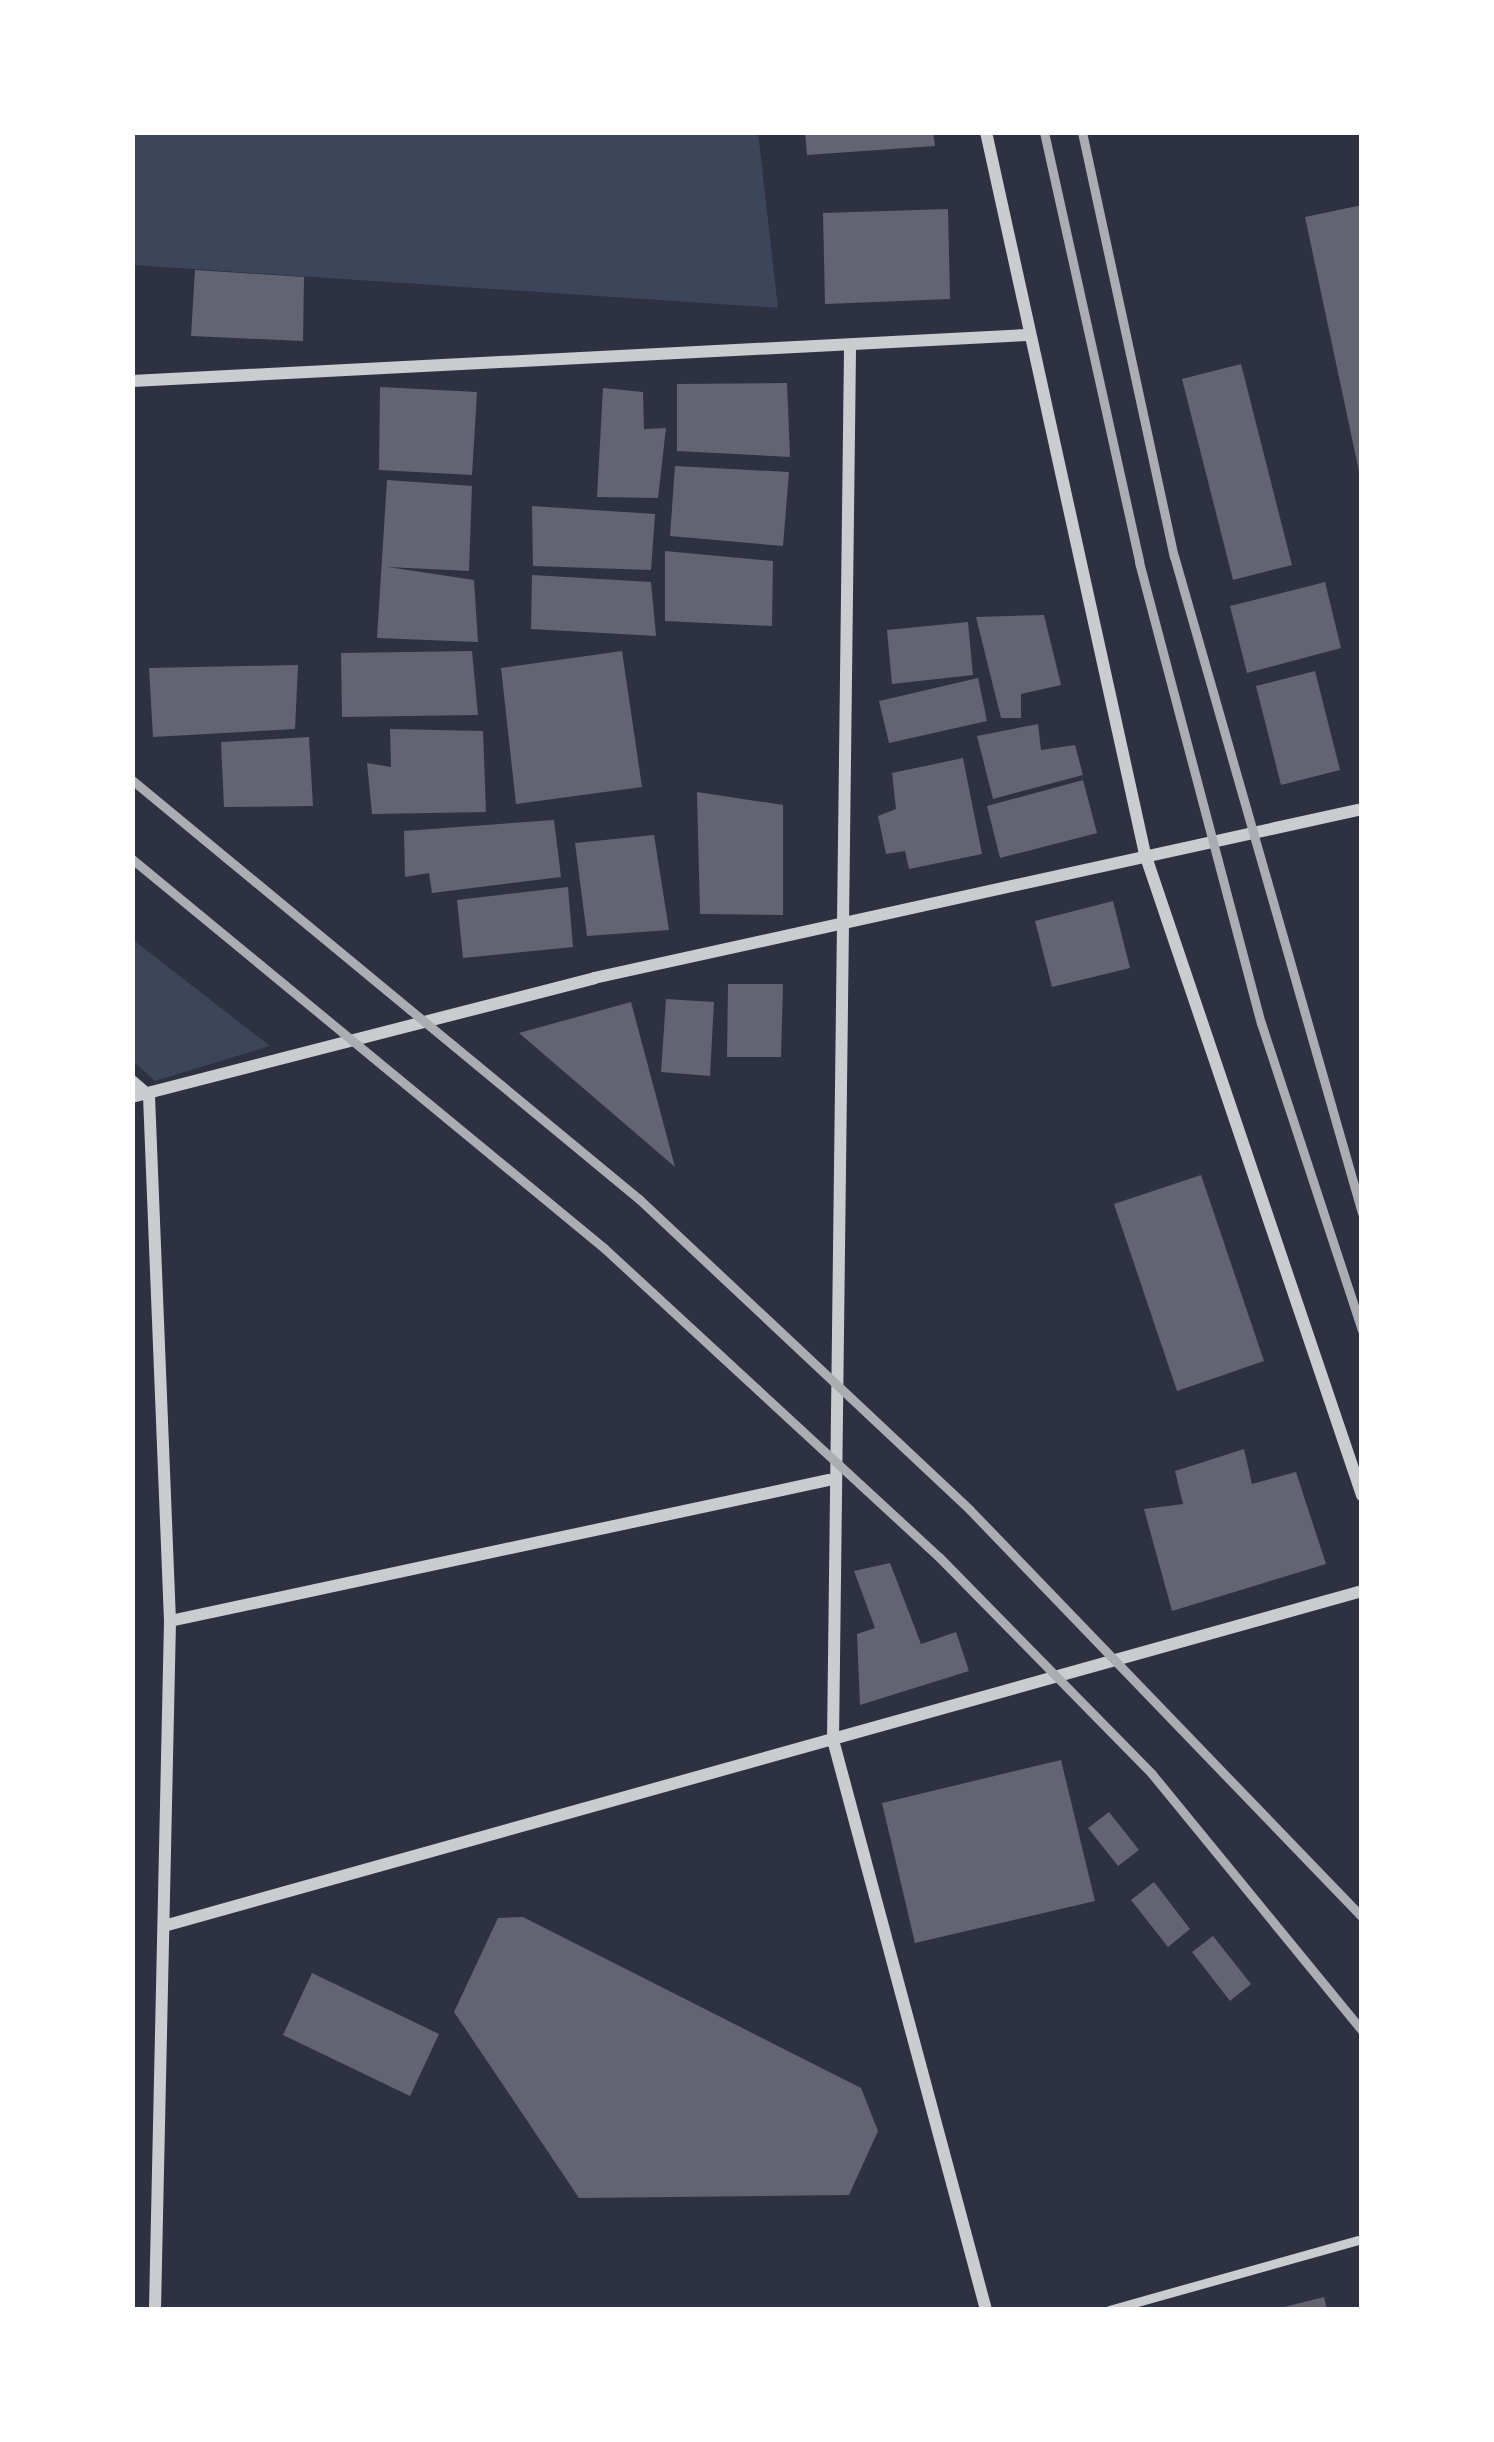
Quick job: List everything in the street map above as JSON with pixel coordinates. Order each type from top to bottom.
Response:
[{"type":"street","points":[[986,132],[1027,335],[1145,854],[1362,1495]]},
{"type":"street","points":[[132,381],[850,350],[1027,335]]},
{"type":"street","points":[[850,350],[844,922],[829,1480],[833,1740],[986,2310]]},
{"type":"street","points":[[132,1097],[844,922],[1362,809]]},
{"type":"street","points":[[132,1081],[149,1096],[170,1622],[155,2310]]},
{"type":"street","points":[[170,1622],[829,1480]]},
{"type":"street","points":[[164,1926],[1362,1592]]},
{"type":"lane","points":[[1109,2310],[1362,2240]]},
{"type":"shaded area","points":[[132,132],[758,132],[778,308],[132,265]]},
{"type":"shaded area","points":[[132,939],[270,1046],[155,1081],[132,1060]]},
{"type":"building","points":[[805,132],[933,132],[935,146],[807,155]]},
{"type":"building","points":[[1362,205],[1362,476],[1360,476],[1305,217]]},
{"type":"building","points":[[948,209],[950,299],[825,304],[823,213]]},
{"type":"building","points":[[195,270],[304,277],[303,341],[191,336]]},
{"type":"building","points":[[1241,364],[1292,565],[1233,580],[1182,379]]},
{"type":"building","points":[[787,383],[790,457],[677,451],[677,384]]},
{"type":"building","points":[[380,387],[477,392],[472,475],[379,470]]},
{"type":"building","points":[[603,388],[643,392],[644,429],[666,428],[658,498],[597,497]]},
{"type":"building","points":[[675,466],[789,472],[783,546],[670,536]]},
{"type":"building","points":[[387,480],[472,486],[469,571],[388,567],[474,580],[478,642],[377,638]]},
{"type":"building","points":[[532,506],[655,514],[651,570],[533,566]]},
{"type":"building","points":[[665,551],[773,561],[772,626],[665,621]]},
{"type":"building","points":[[532,575],[651,582],[656,636],[531,629]]},
{"type":"building","points":[[1325,582],[1341,648],[1247,673],[1230,606]]},
{"type":"building","points":[[1044,615],[1061,685],[1021,694],[1021,718],[1001,718],[976,617]]},
{"type":"building","points":[[968,622],[973,675],[892,684],[887,630]]},
{"type":"building","points":[[472,651],[478,715],[342,717],[341,653]]},
{"type":"building","points":[[622,651],[642,787],[516,804],[501,668]]},
{"type":"building","points":[[298,665],[295,729],[153,737],[149,668]]},
{"type":"building","points":[[1315,671],[1340,770],[1281,785],[1256,686]]},
{"type":"building","points":[[978,678],[987,721],[889,743],[879,701]]},
{"type":"building","points":[[1038,724],[1041,750],[1075,745],[1083,775],[993,799],[977,736]]},
{"type":"building","points":[[390,729],[483,731],[486,812],[372,814],[367,763],[391,767]]},
{"type":"building","points":[[309,737],[313,806],[224,807],[221,742]]},
{"type":"building","points":[[963,758],[982,854],[909,869],[905,851],[886,854],[878,816],[896,809],[892,773]]},
{"type":"building","points":[[1083,780],[1097,833],[1000,858],[987,806]]},
{"type":"building","points":[[697,792],[783,805],[783,915],[700,914]]},
{"type":"building","points":[[554,820],[561,877],[432,893],[429,873],[405,877],[404,831]]},
{"type":"building","points":[[654,835],[669,930],[587,936],[575,843]]},
{"type":"building","points":[[568,887],[573,947],[463,958],[457,900]]},
{"type":"building","points":[[1113,901],[1130,968],[1052,987],[1035,921]]},
{"type":"building","points":[[728,984],[783,984],[781,1057],[727,1057]]},
{"type":"building","points":[[666,999],[714,1002],[710,1076],[661,1072]]},
{"type":"building","points":[[631,1002],[675,1167],[519,1033]]},
{"type":"building","points":[[1201,1175],[1264,1361],[1177,1391],[1114,1204]]},
{"type":"building","points":[[1244,1449],[1252,1484],[1296,1472],[1326,1564],[1172,1611],[1144,1509],[1183,1504],[1175,1471]]},
{"type":"building","points":[[890,1563],[921,1644],[956,1632],[969,1671],[860,1705],[857,1634],[875,1628],[854,1571]]},
{"type":"building","points":[[1061,1760],[1095,1901],[915,1943],[882,1803]]},
{"type":"building","points":[[1109,1812],[1139,1850],[1118,1866],[1088,1828]]},
{"type":"building","points":[[1154,1882],[1190,1929],[1168,1947],[1131,1900]]},
{"type":"building","points":[[523,1917],[861,2088],[878,2131],[849,2195],[579,2198],[454,2012],[498,1918]]},
{"type":"building","points":[[1213,1936],[1251,1984],[1230,2001],[1192,1952]]},
{"type":"building","points":[[312,1973],[439,2034],[410,2096],[283,2035]]},
{"type":"building","points":[[1324,2297],[1327,2310],[1280,2310],[1280,2308]]},
{"type":"railway","points":[[1044,132],[1139,562],[1261,1023],[1362,1330]]},
{"type":"railway","points":[[1082,132],[1174,556],[1362,1213]]},
{"type":"railway","points":[[132,780],[639,1199],[970,1510],[1362,1917]]},
{"type":"railway","points":[[132,859],[604,1248],[939,1557],[1152,1774],[1362,2031]]}]
